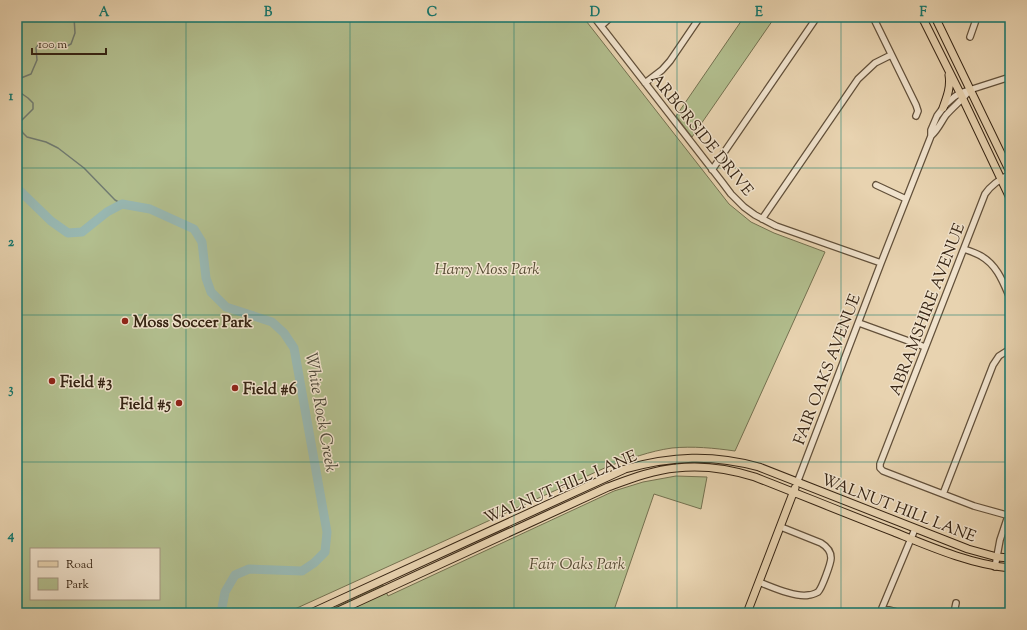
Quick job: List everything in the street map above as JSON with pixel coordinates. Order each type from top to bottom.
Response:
[{"type":"main road","points":[[922,17],[1010,198]]},
{"type":"main road","points":[[935,17],[1010,173]]},
{"type":"main road","points":[[942,108],[949,92],[949,71]]},
{"type":"main road","name":"WALNUT HILL LANE","points":[[311,613],[625,469],[655,462],[692,458],[710,458],[742,462],[968,549],[997,557],[1010,558]]},
{"type":"main road","name":"WALNUT HILL LANE","points":[[334,613],[608,487],[629,479],[676,468],[696,467],[731,471],[755,476],[910,539],[965,559],[995,567],[1010,568]]},
{"type":"main road","name":"FAIR OAKS AVENUE","points":[[747,613],[797,482]]},
{"type":"street","name":"ARBORSIDE DRIVE","points":[[594,17],[712,170],[731,194],[744,207],[776,226],[881,263]]},
{"type":"street","points":[[601,26],[611,17]]},
{"type":"street","points":[[645,83],[662,70],[670,61],[700,17]]},
{"type":"street","points":[[712,170],[817,17]]},
{"type":"street","points":[[873,17],[916,106],[918,111],[916,116]]},
{"type":"street","points":[[970,37],[977,17]]},
{"type":"street","points":[[762,219],[858,79],[875,63],[891,56]]},
{"type":"street","points":[[970,90],[1010,77]]},
{"type":"street","name":"FAIR OAKS AVENUE","points":[[797,482],[931,136],[931,130],[942,108],[949,101],[970,90]]},
{"type":"street","name":"FAIR OAKS AVENUE","points":[[931,136],[936,132],[947,114],[961,96]]},
{"type":"street","name":"ABRAMSHIRE AVENUE","points":[[943,494],[883,471],[880,468],[880,464],[985,194],[1001,178],[1010,173]]},
{"type":"street","points":[[876,186],[906,199]]},
{"type":"street","points":[[964,248],[980,255],[992,264],[1010,298]]},
{"type":"street","points":[[859,323],[925,347]]},
{"type":"street","points":[[995,567],[1000,540],[1009,514],[974,506],[943,494],[994,365],[1000,356],[1010,350]]},
{"type":"street","points":[[759,582],[778,590],[804,596],[818,592],[822,586],[831,559],[830,552],[826,546],[780,527]]},
{"type":"street","points":[[901,613],[882,608],[915,529]]},
{"type":"street","points":[[954,613],[956,604]]},
{"type":"green space","name":"Harry Moss Park","points":[[17,17],[583,17],[729,204],[751,222],[774,233],[825,252],[735,451],[688,447],[672,448],[648,453],[609,466],[286,613],[17,613]]},
{"type":"green space","points":[[744,17],[775,17],[692,137],[676,116]]},
{"type":"green space","name":"Fair Oaks Park","points":[[676,476],[707,477],[701,509],[654,494],[613,613],[323,613],[383,585],[388,596],[614,491],[643,482]]},
{"type":"waterway","points":[[17,82],[21,78],[31,74],[37,60],[36,48],[39,44],[57,48],[65,47],[71,44],[75,33],[74,17]]},
{"type":"waterway","points":[[17,82],[18,91],[33,103],[33,109],[21,121],[20,127],[23,133],[27,137],[46,142],[58,148],[84,168],[115,200],[122,204]]},
{"type":"waterway","name":"White Rock Creek","points":[[17,188],[51,221],[68,233],[82,232],[107,212],[122,204],[150,209],[194,229],[202,242],[206,278],[211,292],[226,307],[272,322],[284,333],[294,348],[327,532],[325,552],[314,563],[302,571],[249,569],[235,575],[225,592],[221,613]]},
{"type":"place","name":"Moss Soccer Park","points":[[125,321]]},
{"type":"place","name":"Field #3","points":[[52,381]]},
{"type":"place","name":"Field #6","points":[[235,388]]},
{"type":"place","name":"Field #5","points":[[179,403]]}]
